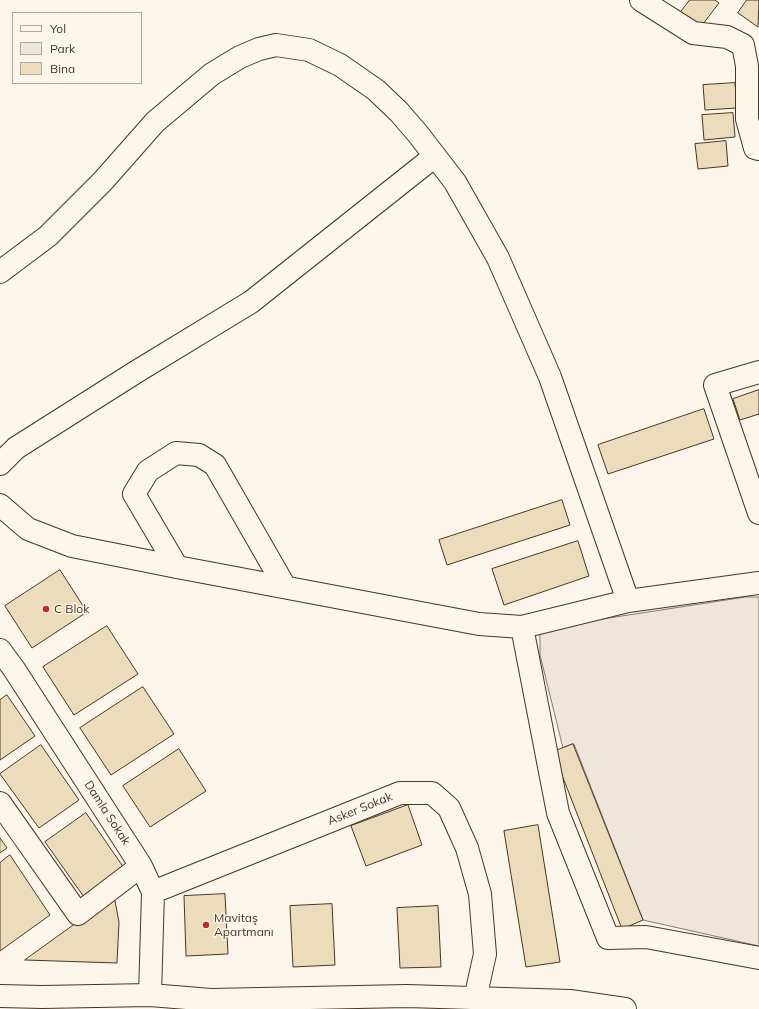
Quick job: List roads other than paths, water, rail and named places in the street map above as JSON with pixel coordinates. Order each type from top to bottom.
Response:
[{"type":"street","points":[[641,0],[693,33],[727,37],[743,45],[747,66],[747,119],[754,148],[759,149]]},
{"type":"street","points":[[0,272],[48,236],[103,181],[155,122],[212,74],[240,57],[259,49],[276,45],[309,50],[340,65],[376,90],[399,112],[435,156],[455,182],[501,265],[550,377],[628,601]]},
{"type":"street","points":[[0,464],[16,448],[251,302],[435,156]]},
{"type":"street","points":[[759,372],[715,385],[759,513]]},
{"type":"street","points":[[177,567],[134,494],[148,471],[176,454],[200,455],[215,466],[285,588]]},
{"type":"street","points":[[0,505],[28,529],[72,546],[479,624],[522,627],[628,601],[759,583]]},
{"type":"street","points":[[522,627],[558,814],[608,938],[646,938],[759,958]]},
{"type":"street","name":"Damla Sokak","points":[[0,650],[7,674],[141,866],[153,892],[150,995]]},
{"type":"street","name":"Asker Sokak","points":[[153,892],[400,793],[432,793],[449,808],[467,848],[480,894],[485,954],[475,999]]},
{"type":"street","points":[[0,803],[78,914],[141,866]]},
{"type":"street","points":[[0,996],[42,997],[150,995],[211,1000],[407,996],[570,1001],[625,1009]]},
{"type":"place","name":"C Blok","points":[[46,609]]},
{"type":"place","name":"Mavitaş Apartmanı","points":[[206,925]]}]
